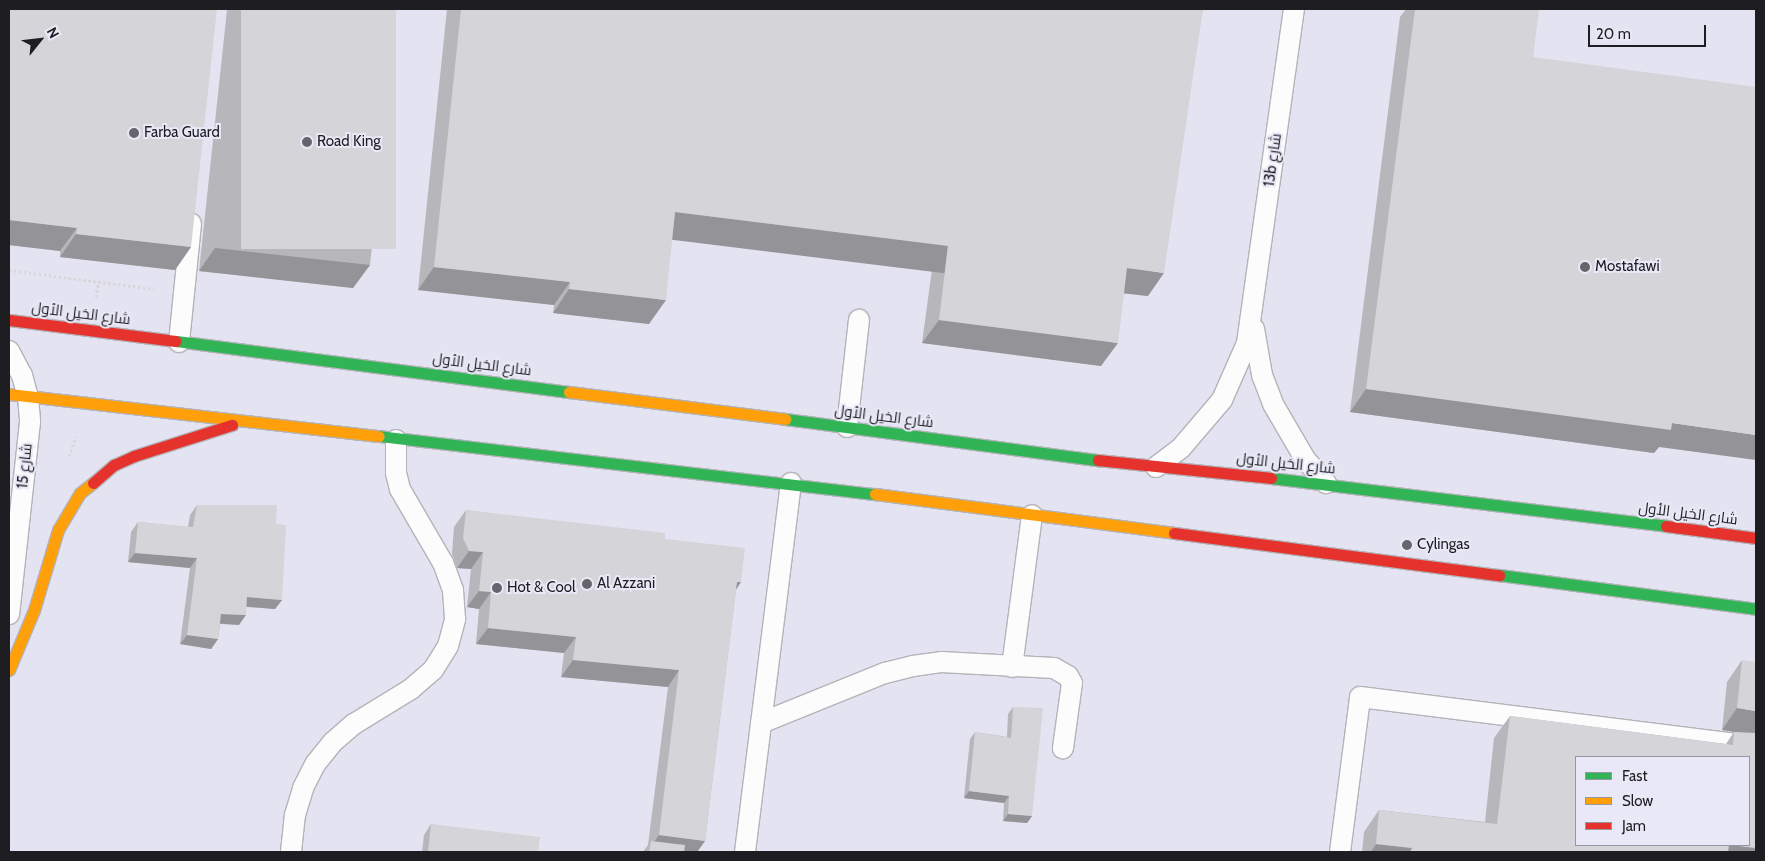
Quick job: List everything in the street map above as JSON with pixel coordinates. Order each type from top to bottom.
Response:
[{"type":"main road","name":"شارع الخيل الأول","points":[[9,320],[1156,467],[1326,483],[1756,538]]},
{"type":"main road","points":[[18,396],[791,483],[1756,609]]},
{"type":"main road","points":[[9,670],[34,610],[58,530],[80,493],[114,465],[134,456],[240,422]]},
{"type":"lane","name":"13b شارع","points":[[1156,467],[1204,426],[1222,400],[1242,358],[1252,312],[1294,9]]},
{"type":"lane","points":[[179,342],[193,206]]},
{"type":"lane","name":"13b شارع","points":[[1252,312],[1262,375],[1273,404],[1305,459],[1326,483]]},
{"type":"lane","points":[[847,427],[859,320]]},
{"type":"lane","name":"شارع 15","points":[[9,351],[22,375],[18,396],[30,422],[9,614]]},
{"type":"lane","points":[[291,852],[295,814],[302,788],[316,763],[333,742],[354,724],[412,689],[433,670],[448,646],[455,618],[453,590],[443,563],[400,489],[396,473],[396,440]]},
{"type":"lane","points":[[745,852],[791,483]]},
{"type":"lane","points":[[1012,666],[1032,515]]},
{"type":"lane","points":[[761,724],[885,673],[913,666],[941,662],[1054,668],[1068,676],[1073,691],[1063,748]]},
{"type":"lane","points":[[1340,852],[1360,698],[1756,746]]},
{"type":"path","points":[[9,270],[184,293]]},
{"type":"shaded area","points":[[9,9],[1756,9],[1756,852],[9,852]]},
{"type":"building","name":"Farba Guard","points":[[9,9],[217,9],[191,247],[76,234],[77,228],[9,220]]},
{"type":"building","name":"Road King","points":[[241,9],[396,9],[396,249],[241,249]]},
{"type":"building","points":[[461,9],[1203,9],[1164,273],[1127,268],[1118,343],[939,320],[948,246],[675,212],[666,300],[569,289],[570,282],[434,267]]},
{"type":"building","points":[[1415,9],[1539,10],[1533,57],[1756,87],[1756,435],[1672,423],[1671,430],[1366,389]]},
{"type":"building","points":[[197,505],[277,505],[276,524],[286,525],[282,600],[247,597],[246,615],[221,614],[218,639],[187,635],[197,558],[135,553],[138,522],[193,527]]},
{"type":"building","points":[[466,510],[665,533],[665,539],[745,548],[741,582],[737,582],[705,841],[659,835],[679,670],[573,660],[576,637],[488,628],[491,592],[479,591],[483,552],[469,551],[463,538]]},
{"type":"building","points":[[1742,660],[1756,662],[1756,711],[1737,708]]},
{"type":"building","points":[[1013,707],[1043,708],[1032,816],[1008,814],[1009,796],[969,791],[975,732],[1011,738]]},
{"type":"building","points":[[1510,716],[1733,745],[1734,732],[1756,733],[1756,848],[1740,846],[1750,846],[1750,756],[1575,756],[1575,846],[1729,846],[1728,852],[1411,852],[1412,848],[1376,844],[1379,810],[1497,824]]},
{"type":"building","points":[[431,824],[540,837],[538,852],[428,852]]},
{"type":"building","points":[[651,841],[685,845],[684,852],[649,852]]},
{"type":"traffic: fast","points":[[176,341],[569,392]]},
{"type":"traffic: fast","points":[[785,419],[1098,460]]},
{"type":"traffic: fast","points":[[379,436],[875,494]]},
{"type":"traffic: fast","points":[[1271,478],[1666,526]]},
{"type":"traffic: fast","points":[[1499,575],[1756,609]]},
{"type":"traffic: slow","points":[[569,392],[785,419]]},
{"type":"traffic: slow","points":[[9,394],[379,436]]},
{"type":"traffic: slow","points":[[9,670],[34,610],[58,530],[80,493],[93,483]]},
{"type":"traffic: slow","points":[[875,494],[1174,533]]},
{"type":"traffic: jam","points":[[9,320],[176,341]]},
{"type":"traffic: jam","points":[[93,483],[114,465],[134,456],[232,425]]},
{"type":"traffic: jam","points":[[1098,460],[1271,478]]},
{"type":"traffic: jam","points":[[1666,526],[1756,538]]},
{"type":"traffic: jam","points":[[1174,533],[1499,575]]},
{"type":"place","name":"Farba Guard","points":[[134,133]]},
{"type":"place","name":"Road King","points":[[307,142]]},
{"type":"place","name":"Mostafawi","points":[[1585,267]]},
{"type":"place","name":"Cylingas","points":[[1407,545]]},
{"type":"place","name":"Al Azzani","points":[[587,584]]},
{"type":"place","name":"Hot & Cool","points":[[497,588]]}]
